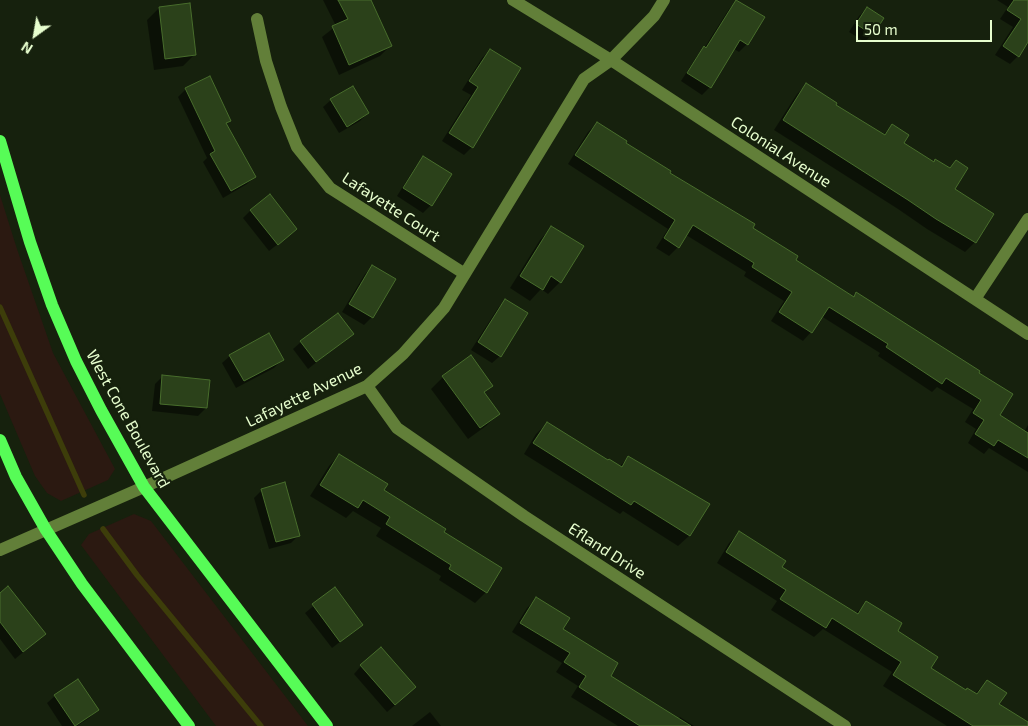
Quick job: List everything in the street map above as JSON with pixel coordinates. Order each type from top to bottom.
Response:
[{"type":"main road","name":"West Cone Boulevard","points":[[0,141],[30,242],[52,305],[88,386],[144,487],[327,726]]},
{"type":"main road","points":[[0,440],[16,477],[46,530],[82,584],[189,726]]},
{"type":"street","name":"Colonial Avenue","points":[[513,0],[612,60],[1028,334]]},
{"type":"street","name":"Lafayette Avenue","points":[[0,550],[367,386],[403,354],[444,308],[584,79],[612,60],[654,16],[664,0]]},
{"type":"street","name":"Lafayette Court","points":[[257,19],[266,61],[280,107],[297,147],[330,188],[465,274]]},
{"type":"street","points":[[975,299],[1028,219]]},
{"type":"street","name":"Efland Drive","points":[[367,386],[397,428],[524,516],[845,726]]},
{"type":"shaded area","points":[[0,195],[53,353],[115,469],[108,480],[61,501],[47,493],[35,476],[0,394]]},
{"type":"shaded area","points":[[134,514],[151,521],[308,726],[216,726],[81,545],[89,534]]},
{"type":"building","points":[[338,0],[371,0],[392,46],[349,65],[332,26],[348,19]]},
{"type":"building","points":[[736,0],[765,17],[748,45],[740,40],[711,88],[687,73],[704,46],[706,48]]},
{"type":"building","points":[[1014,0],[1028,0],[1028,42],[1019,57],[1003,46],[1021,19],[1007,10]]},
{"type":"building","points":[[190,3],[196,55],[165,59],[159,7]]},
{"type":"building","points":[[867,7],[884,18],[873,35],[856,24]]},
{"type":"building","points":[[490,49],[521,68],[473,148],[449,133],[478,87],[469,81]]},
{"type":"building","points":[[210,76],[231,121],[226,123],[256,177],[231,191],[210,154],[215,151],[185,88]]},
{"type":"building","points":[[806,83],[837,103],[836,105],[885,135],[892,124],[909,135],[904,143],[934,162],[935,159],[950,168],[956,160],[968,168],[955,189],[994,214],[976,243],[783,120]]},
{"type":"building","points":[[353,86],[369,113],[347,127],[330,99]]},
{"type":"building","points":[[597,122],[671,171],[670,173],[755,224],[753,228],[798,256],[796,260],[854,297],[856,292],[1013,394],[1000,415],[1028,433],[1028,458],[998,440],[994,446],[975,434],[984,420],[973,413],[981,400],[946,378],[942,384],[886,347],[888,344],[829,307],[812,333],[779,312],[792,292],[752,267],[754,263],[693,225],[679,248],[664,238],[675,220],[575,155]]},
{"type":"building","points":[[423,156],[452,174],[432,206],[403,188]]},
{"type":"building","points":[[270,194],[297,229],[278,245],[250,210]]},
{"type":"building","points":[[551,226],[584,246],[561,283],[551,276],[543,290],[520,276]]},
{"type":"building","points":[[372,265],[396,279],[373,318],[349,304]]},
{"type":"building","points":[[505,299],[528,313],[501,357],[478,342]]},
{"type":"building","points":[[338,313],[354,334],[316,362],[300,341]]},
{"type":"building","points":[[269,333],[284,360],[244,381],[229,355]]},
{"type":"building","points":[[471,355],[493,386],[484,392],[500,414],[480,428],[442,376]]},
{"type":"building","points":[[162,375],[210,380],[207,408],[160,404]]},
{"type":"building","points":[[547,422],[608,460],[622,467],[628,456],[710,504],[690,536],[634,501],[631,505],[533,443]]},
{"type":"building","points":[[339,454],[388,484],[384,490],[446,529],[444,532],[502,568],[487,593],[449,569],[451,565],[386,524],[390,517],[363,500],[358,508],[320,485]]},
{"type":"building","points":[[285,482],[300,536],[276,542],[261,489]]},
{"type":"building","points":[[739,531],[786,561],[782,567],[858,614],[866,601],[902,623],[898,631],[938,657],[931,668],[966,690],[967,688],[977,694],[987,680],[1007,693],[999,704],[1028,722],[1028,726],[973,726],[893,675],[901,662],[832,618],[826,628],[780,599],[786,590],[726,552]]},
{"type":"building","points":[[8,586],[46,634],[23,652],[0,622],[0,593]]},
{"type":"building","points":[[335,587],[363,625],[340,642],[312,604]]},
{"type":"building","points":[[536,597],[570,618],[563,629],[618,663],[611,676],[691,726],[640,726],[579,687],[586,676],[564,662],[570,653],[520,623]]},
{"type":"building","points":[[381,647],[416,687],[395,705],[360,665]]},
{"type":"building","points":[[78,679],[99,710],[75,726],[54,695]]},
{"type":"waterway","points":[[0,307],[84,495]]},
{"type":"waterway","points":[[103,529],[137,575],[261,726]]}]
